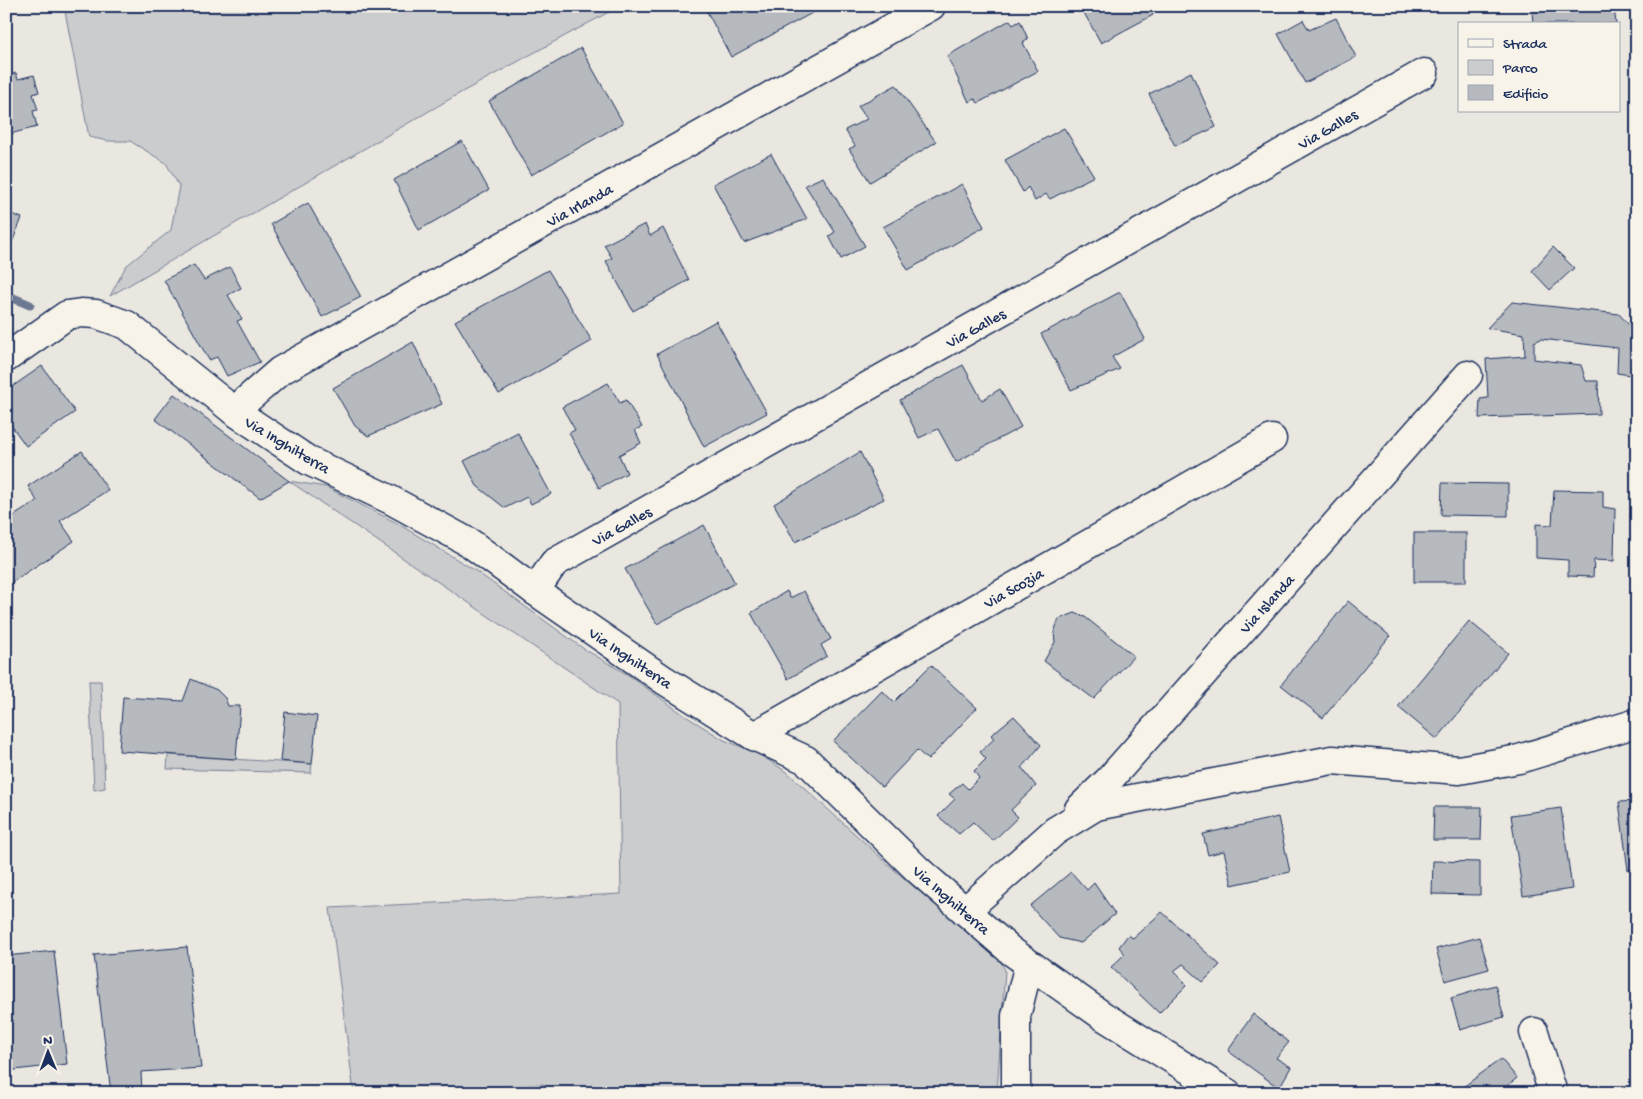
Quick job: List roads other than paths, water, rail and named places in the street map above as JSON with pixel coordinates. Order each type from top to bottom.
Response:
[{"type":"street","name":"Via Irlanda","points":[[234,411],[280,371],[931,6]]},
{"type":"street","name":"Via Galles","points":[[535,591],[554,563],[1424,73]]},
{"type":"street","name":"Via Inghilterra","points":[[6,358],[67,316],[81,313],[96,314],[126,325],[234,411],[309,460],[389,499],[470,543],[535,591],[664,680],[754,736],[806,760],[911,863],[1029,964],[1103,1016],[1226,1093]]},
{"type":"street","name":"Via Islanda","points":[[965,911],[1060,828],[1108,781],[1468,375]]},
{"type":"street","name":"Via Scozia","points":[[754,736],[1272,439]]},
{"type":"street","name":"Via Islanda","points":[[1060,828],[1096,806],[1332,760],[1459,770],[1519,759],[1637,723]]},
{"type":"street","points":[[1016,1093],[1016,1016],[1029,964]]},
{"type":"street","points":[[1534,1032],[1553,1093]]},
{"type":"waterway","points":[[6,295],[30,305]]}]
